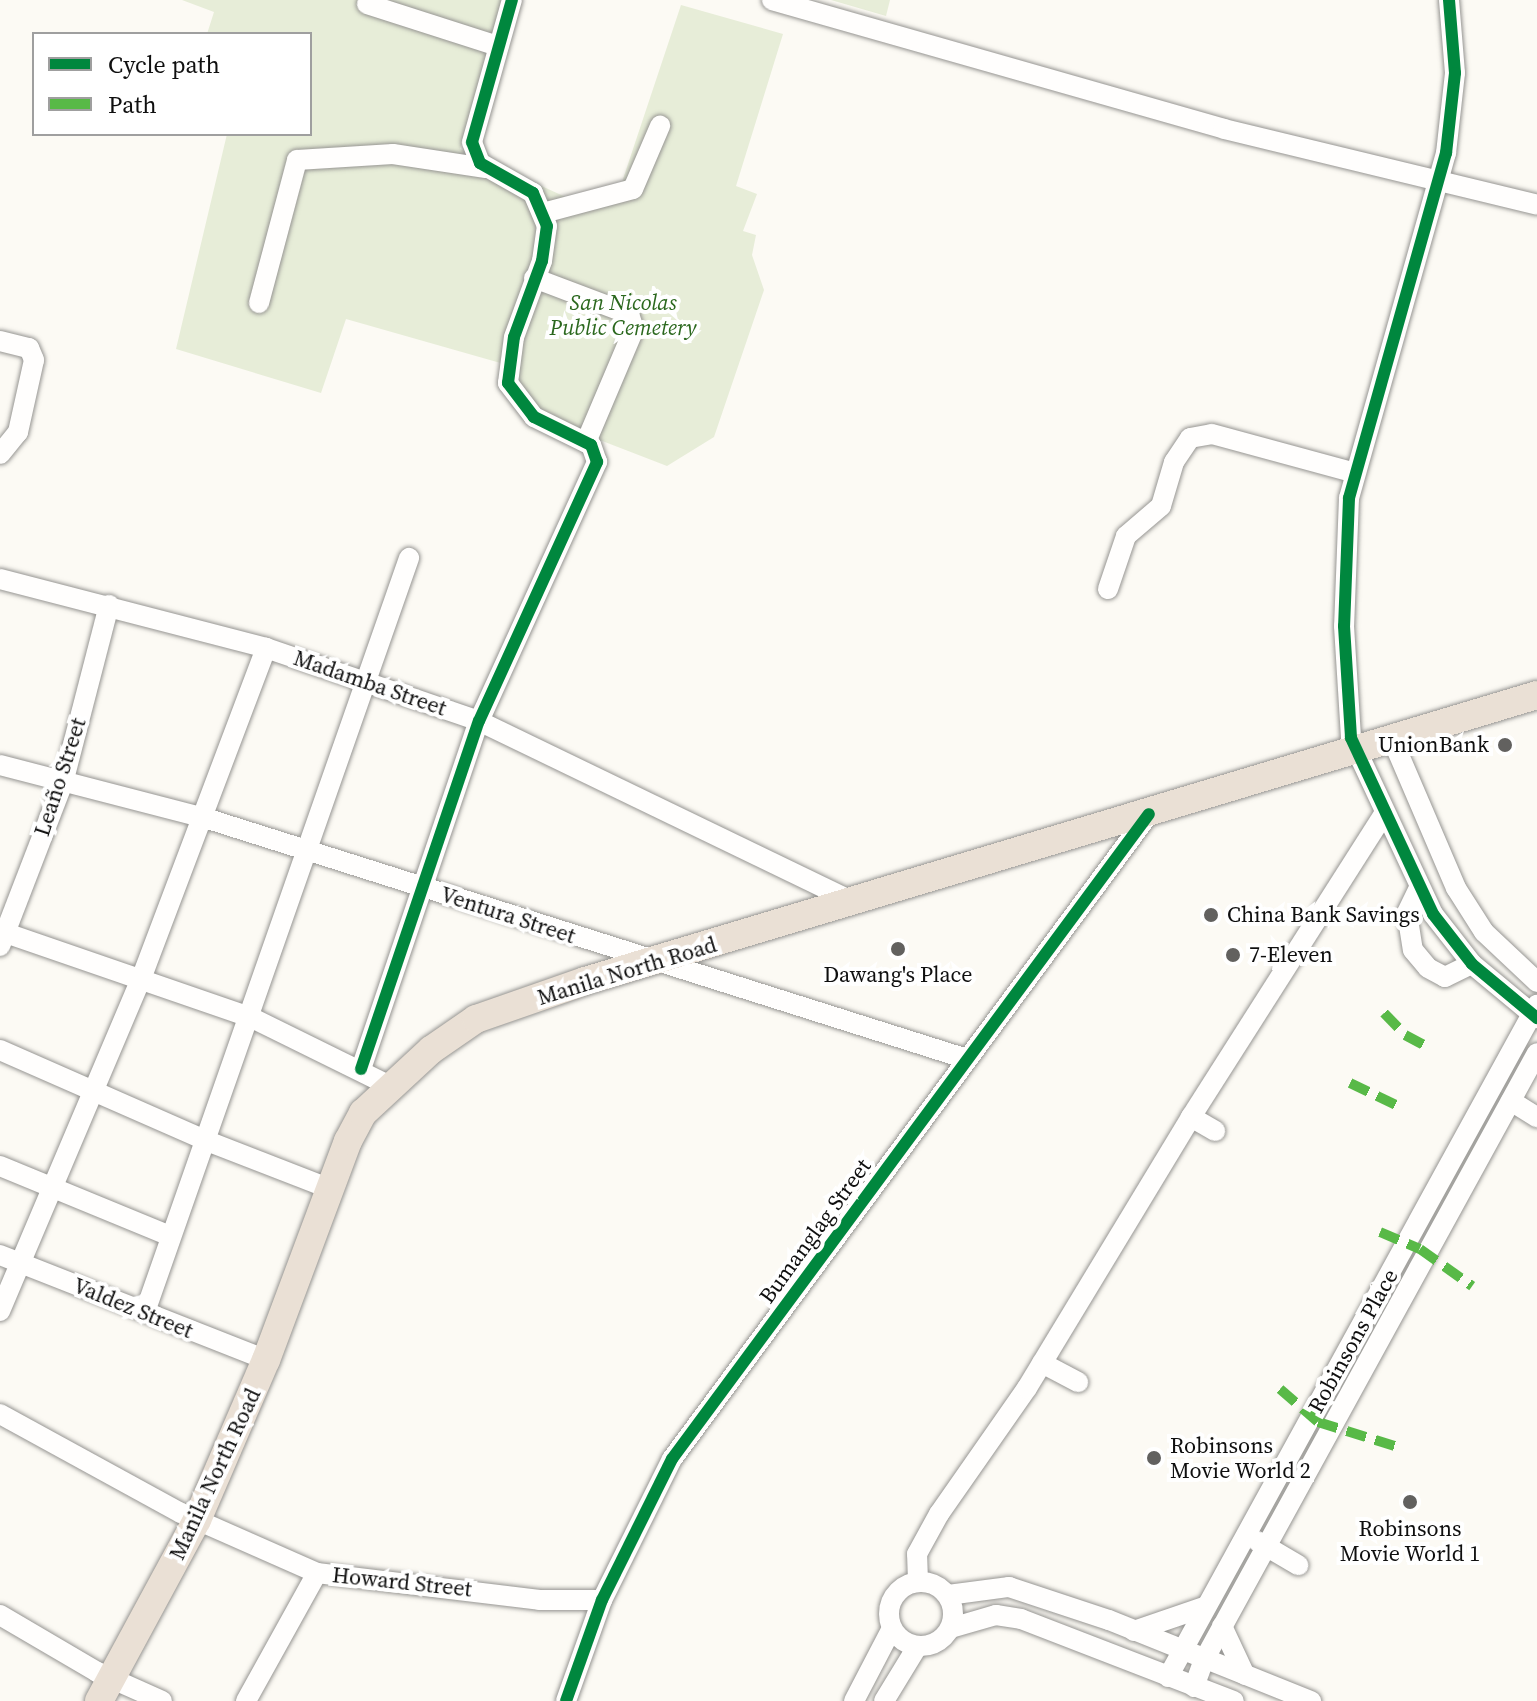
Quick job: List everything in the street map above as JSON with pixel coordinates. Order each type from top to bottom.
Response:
[{"type":"highway","name":"Manila North Road","points":[[106,1690],[197,1520],[266,1360],[363,1113],[390,1086],[476,1019],[852,901],[1393,741],[1537,695]]},
{"type":"street","points":[[361,1069],[479,721],[597,462],[586,442],[534,417],[508,383],[514,337],[546,243],[543,213],[533,193],[486,168],[474,155],[473,129],[512,0]]},
{"type":"street","points":[[772,0],[1194,121],[1537,205]]},
{"type":"street","points":[[1449,0],[1453,100],[1440,181],[1352,472],[1344,626],[1355,752],[1383,816],[1433,914],[1472,964],[1535,1013]]},
{"type":"street","points":[[367,4],[498,46]]},
{"type":"street","points":[[543,213],[633,189],[660,126]]},
{"type":"street","points":[[259,303],[297,160],[380,153],[486,168]]},
{"type":"street","points":[[534,278],[629,314],[634,329],[586,442]]},
{"type":"street","points":[[0,341],[29,348],[34,360],[18,432],[0,454]]},
{"type":"street","points":[[1108,589],[1126,536],[1161,506],[1174,462],[1190,438],[1212,434],[1352,472]]},
{"type":"street","points":[[145,1312],[170,1236],[252,1018],[305,850],[409,558]]},
{"type":"street","name":"Madamba Street","points":[[0,579],[266,648],[367,679],[479,721],[852,901]]},
{"type":"street","name":"Leaño Street","points":[[2,937],[63,783],[109,605]]},
{"type":"street","points":[[0,1311],[141,979],[205,818],[266,648]]},
{"type":"street","points":[[1393,741],[1456,888],[1484,932],[1537,982]]},
{"type":"street","name":"Ventura Street","points":[[0,765],[205,818],[967,1059]]},
{"type":"street","name":"Bumanglag Street","points":[[566,1701],[602,1600],[672,1459],[1149,814]]},
{"type":"street","points":[[918,1581],[917,1554],[939,1514],[1042,1363],[1191,1117],[1383,816]]},
{"type":"street","points":[[1419,888],[1407,913],[1413,950],[1428,968],[1445,977],[1472,964]]},
{"type":"street","points":[[2,937],[141,979],[252,1018],[361,1069],[390,1086]]},
{"type":"street","name":"Robinsons Place","points":[[1168,1677],[1179,1651],[1535,1013]]},
{"type":"street","points":[[0,1050],[93,1088],[207,1141],[331,1189]]},
{"type":"street","name":"Robinsons Place","points":[[1194,1687],[1222,1626],[1537,1053]]},
{"type":"street","points":[[1511,1101],[1537,1117]]},
{"type":"street","points":[[1191,1117],[1215,1131]]},
{"type":"street","points":[[0,1166],[170,1236]]},
{"type":"street","name":"Valdez Street","points":[[0,1255],[266,1360]]},
{"type":"street","points":[[1042,1363],[1078,1382]]},
{"type":"street","name":"Howard Street","points":[[0,1414],[197,1520],[317,1573],[539,1600],[602,1600]]},
{"type":"street","points":[[1245,1533],[1298,1565]]},
{"type":"street","points":[[246,1701],[317,1573]]},
{"type":"street","points":[[854,1701],[892,1628],[893,1598],[918,1581],[940,1587],[948,1595],[951,1628]]},
{"type":"street","points":[[948,1595],[1009,1587],[1134,1631],[1311,1701]]},
{"type":"street","points":[[1134,1631],[1204,1607]]},
{"type":"street","points":[[0,1615],[106,1690],[162,1701]]},
{"type":"street","points":[[892,1628],[902,1641],[917,1647],[943,1639],[951,1628],[996,1615],[1021,1619],[1234,1701]]},
{"type":"street","points":[[1222,1626],[1233,1659],[1245,1675]]},
{"type":"street","points":[[884,1701],[917,1647]]},
{"type":"green space","name":"San Nicolas Public Cemetery","points":[[182,0],[503,0],[460,149],[570,199],[620,188],[681,5],[783,34],[736,186],[757,194],[743,231],[756,235],[752,255],[764,290],[714,437],[667,466],[535,415],[504,364],[346,319],[321,393],[176,349],[227,136],[312,136],[312,32],[208,32],[214,12]]},
{"type":"green space","points":[[831,0],[890,0],[886,16]]},
{"type":"marked path","points":[[1384,1013],[1405,1035],[1426,1046]]},
{"type":"marked path","points":[[1350,1083],[1396,1105]]},
{"type":"marked path","points":[[1380,1232],[1420,1249],[1472,1286]]},
{"type":"marked path","points":[[1280,1389],[1318,1422],[1401,1448]]},
{"type":"cycle path","points":[[361,1069],[479,721],[597,462],[591,445],[534,417],[508,383],[514,337],[542,261],[547,226],[533,193],[480,163],[472,142],[512,0]]},
{"type":"cycle path","points":[[1449,0],[1455,73],[1446,153],[1349,498],[1344,626],[1351,738],[1433,914],[1472,964],[1537,1018]]},
{"type":"cycle path","points":[[566,1701],[602,1600],[672,1459],[1149,814]]},
{"type":"place","name":"UnionBank","points":[[1505,745]]},
{"type":"place","name":"China Bank Savings","points":[[1211,915]]},
{"type":"place","name":"Dawang's Place","points":[[898,949]]},
{"type":"place","name":"7-Eleven","points":[[1233,955]]},
{"type":"place","name":"Robinsons Movie World 2","points":[[1154,1458]]},
{"type":"place","name":"Robinsons Movie World 1","points":[[1410,1502]]}]
